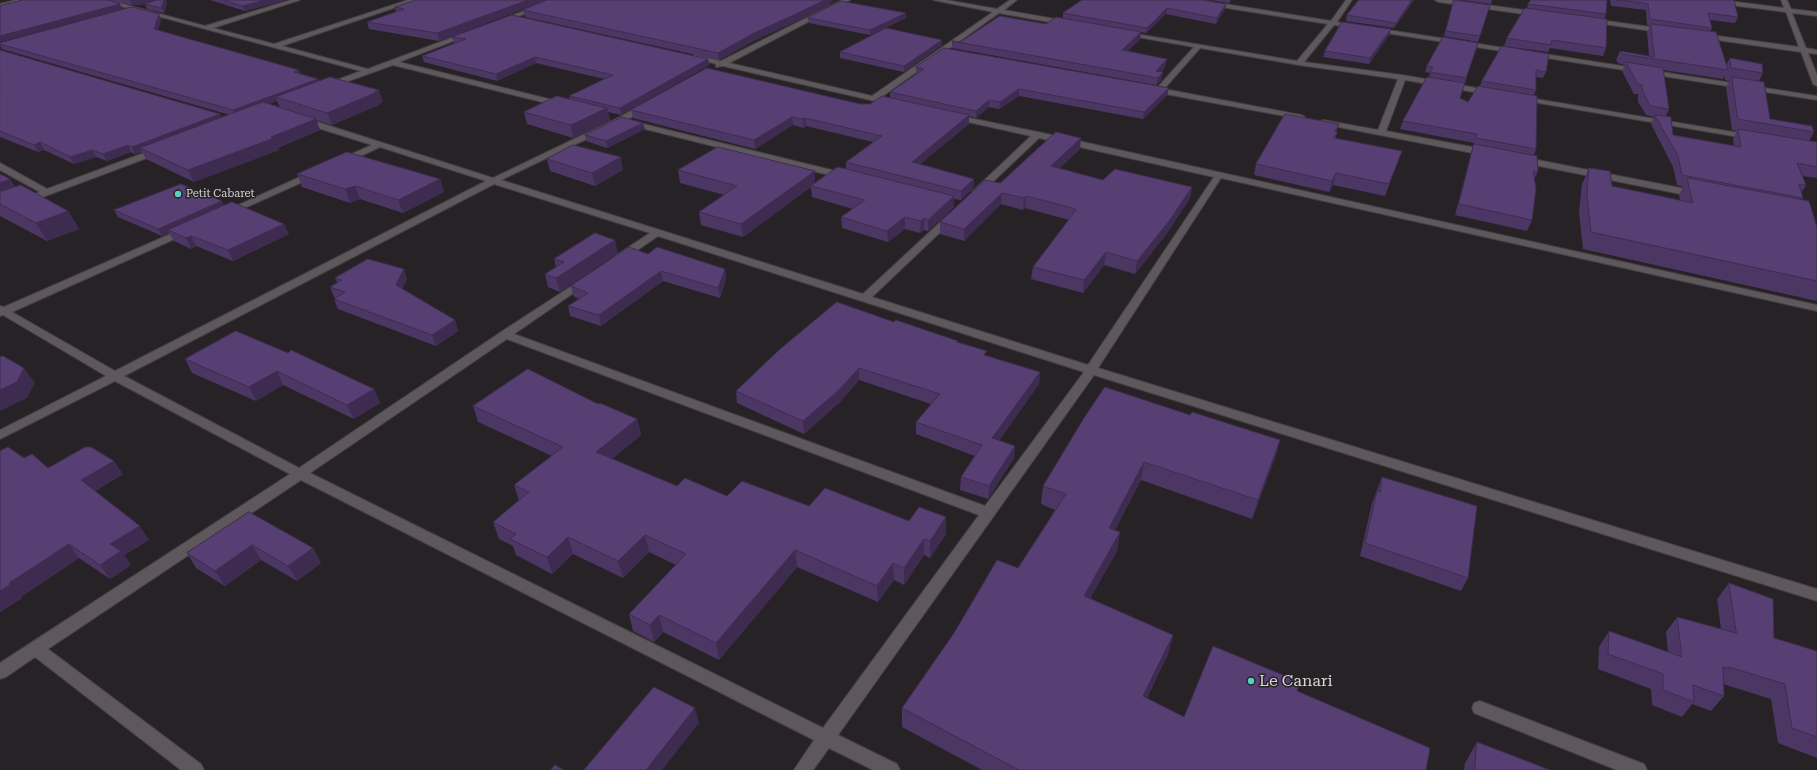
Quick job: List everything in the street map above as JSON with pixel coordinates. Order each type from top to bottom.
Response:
[{"type":"street","points":[[0,6],[24,0]]},
{"type":"street","points":[[101,0],[368,71]]},
{"type":"street","points":[[205,28],[297,0]]},
{"type":"street","points":[[275,46],[414,0]]},
{"type":"street","points":[[492,25],[558,0]]},
{"type":"street","points":[[708,71],[848,0]]},
{"type":"street","points":[[936,0],[1074,24]]},
{"type":"street","points":[[874,99],[941,50],[1014,0]]},
{"type":"street","points":[[1189,0],[1817,98]]},
{"type":"street","points":[[1299,63],[1333,23],[1349,0]]},
{"type":"street","points":[[1438,0],[1547,15]]},
{"type":"street","points":[[1706,0],[1817,14]]},
{"type":"street","points":[[1784,0],[1817,84]]},
{"type":"street","points":[[120,13],[148,5]]},
{"type":"street","points":[[513,17],[529,20]]},
{"type":"street","points":[[1586,20],[1671,32]]},
{"type":"street","points":[[318,90],[477,30]]},
{"type":"street","points":[[1120,32],[1299,63],[1402,77],[1496,94]]},
{"type":"street","points":[[1694,35],[1817,52]]},
{"type":"street","points":[[1159,90],[1198,46]]},
{"type":"street","points":[[941,50],[956,53]]},
{"type":"street","points":[[683,55],[903,106]]},
{"type":"street","points":[[391,62],[568,106]]},
{"type":"street","points":[[1381,133],[1402,77]]},
{"type":"street","points":[[1143,87],[1498,155]]},
{"type":"street","points":[[1512,96],[1762,139]]},
{"type":"street","points":[[0,435],[495,180],[621,120],[655,101]]},
{"type":"street","points":[[941,114],[1038,134],[1817,308]]},
{"type":"street","points":[[291,116],[866,297],[1091,370],[1817,595]]},
{"type":"street","points":[[606,116],[856,179]]},
{"type":"street","points":[[969,200],[1038,134]]},
{"type":"street","points":[[337,164],[381,144]]},
{"type":"street","points":[[0,210],[171,146]]},
{"type":"street","points":[[1513,158],[1708,196]]},
{"type":"street","points":[[0,166],[46,192]]},
{"type":"street","points":[[214,218],[323,170]]},
{"type":"street","points":[[803,770],[1091,370],[1219,175]]},
{"type":"street","points":[[866,297],[957,211]]},
{"type":"street","points":[[1,311],[192,228]]},
{"type":"street","points":[[607,266],[658,232]]},
{"type":"street","points":[[0,672],[300,474],[594,274]]},
{"type":"street","points":[[1,311],[115,376],[300,474],[892,770]]},
{"type":"street","points":[[505,334],[989,513]]},
{"type":"street","points":[[35,648],[195,770]]},
{"type":"street","points":[[1480,708],[1638,770]]},
{"type":"building","points":[[23,0],[108,0],[120,4],[0,36],[0,6]]},
{"type":"building","points":[[157,0],[164,0],[161,8],[145,4]]},
{"type":"building","points":[[224,0],[265,0],[242,6]]},
{"type":"building","points":[[416,0],[528,0],[437,33],[367,22],[404,9],[395,7]]},
{"type":"building","points":[[547,0],[825,0],[754,33],[718,53],[523,10]]},
{"type":"building","points":[[1082,0],[1201,0],[1226,4],[1217,18],[1167,8],[1147,28],[1063,13]]},
{"type":"building","points":[[1359,0],[1412,0],[1396,23],[1347,15]]},
{"type":"building","points":[[1454,0],[1490,5],[1480,36],[1446,31]]},
{"type":"building","points":[[1531,0],[1607,0],[1606,14],[1528,4]]},
{"type":"building","points":[[1617,0],[1734,0],[1738,17],[1708,13],[1712,28],[1650,19],[1648,4]]},
{"type":"building","points":[[841,1],[906,13],[870,30],[808,18]]},
{"type":"building","points":[[132,7],[159,14],[154,29],[299,70],[294,72],[318,79],[233,110],[0,44]]},
{"type":"building","points":[[1525,8],[1607,19],[1606,48],[1552,40],[1551,45],[1507,38]]},
{"type":"building","points":[[512,15],[708,59],[620,108],[569,96],[613,75],[535,57],[496,74],[422,56],[466,39],[452,37]]},
{"type":"building","points":[[1000,16],[1046,24],[1056,17],[1141,32],[1122,50],[1167,59],[1156,71],[1163,72],[1158,78],[952,41],[960,42]]},
{"type":"building","points":[[1342,22],[1391,29],[1370,58],[1325,51]]},
{"type":"building","points":[[1651,24],[1716,32],[1728,70],[1622,54],[1620,51],[1654,57]]},
{"type":"building","points":[[886,28],[942,40],[904,66],[840,52]]},
{"type":"building","points":[[1443,37],[1478,43],[1466,78],[1430,72],[1433,67],[1427,66]]},
{"type":"building","points":[[1502,46],[1549,54],[1546,72],[1536,70],[1536,90],[1482,81]]},
{"type":"building","points":[[944,48],[1169,88],[1144,112],[1019,89],[1000,102],[989,100],[976,111],[890,92],[924,69],[916,67]]},
{"type":"building","points":[[0,50],[220,114],[132,147],[128,145],[103,154],[92,150],[70,157],[40,142],[34,145],[0,131]]},
{"type":"building","points":[[1730,58],[1762,64],[1763,73],[1731,68]]},
{"type":"building","points":[[1626,62],[1663,68],[1669,109],[1650,106],[1643,92],[1642,85],[1638,84]]},
{"type":"building","points":[[707,68],[860,104],[870,104],[882,96],[969,115],[912,162],[974,179],[961,191],[846,162],[882,136],[805,118],[792,117],[754,140],[631,110]]},
{"type":"building","points":[[330,77],[379,90],[327,113],[276,97]]},
{"type":"building","points":[[1427,77],[1465,83],[1460,98],[1468,102],[1478,86],[1537,96],[1536,149],[1476,138],[1477,134],[1403,121]]},
{"type":"building","points":[[1732,77],[1764,82],[1770,119],[1812,126],[1814,132],[1738,119]]},
{"type":"building","points":[[557,96],[607,108],[571,125],[524,112]]},
{"type":"building","points":[[263,102],[316,119],[271,137],[274,138],[188,170],[140,148]]},
{"type":"building","points":[[1285,114],[1339,124],[1335,132],[1338,132],[1334,138],[1402,151],[1389,184],[1336,173],[1332,181],[1256,164]]},
{"type":"building","points":[[1655,115],[1671,117],[1673,135],[1741,147],[1738,129],[1817,142],[1817,167],[1797,163],[1806,185],[1799,184],[1803,198],[1682,175],[1678,156]]},
{"type":"building","points":[[622,117],[643,123],[606,141],[585,135]]},
{"type":"building","points":[[1056,132],[1081,138],[1051,166],[1103,180],[1115,169],[1192,187],[1170,220],[1137,261],[1106,252],[1084,280],[1033,267],[1076,210],[1026,196],[1024,198],[1002,193],[964,229],[940,222],[985,180],[1000,183]]},
{"type":"building","points":[[1474,144],[1537,156],[1538,171],[1533,171],[1536,189],[1532,220],[1459,204]]},
{"type":"building","points":[[573,145],[621,157],[592,173],[547,159]]},
{"type":"building","points":[[718,147],[815,171],[741,224],[699,212],[737,186],[678,170]]},
{"type":"building","points":[[347,152],[440,179],[398,200],[355,186],[345,189],[297,174]]},
{"type":"building","points":[[838,167],[954,196],[928,220],[924,218],[921,221],[905,217],[887,231],[841,217],[865,200],[811,186]]},
{"type":"building","points":[[1589,168],[1610,171],[1612,186],[1693,203],[1687,178],[1809,201],[1817,227],[1817,281],[1591,232],[1587,195]]},
{"type":"building","points":[[0,174],[10,179],[0,183]]},
{"type":"building","points":[[181,184],[222,201],[158,229],[114,210]]},
{"type":"building","points":[[21,185],[68,211],[36,223],[0,204],[0,192]]},
{"type":"building","points":[[232,202],[284,224],[228,250],[191,236],[186,238],[168,230]]},
{"type":"building","points":[[595,233],[615,240],[556,278],[545,274],[564,262],[554,259]]},
{"type":"building","points":[[629,247],[648,254],[657,247],[725,269],[718,288],[661,271],[599,315],[568,306],[588,293],[571,286]]},
{"type":"building","points":[[368,259],[404,269],[396,285],[455,320],[432,335],[334,299],[345,292],[330,287],[342,280],[335,278]]},
{"type":"building","points":[[837,302],[894,322],[896,320],[987,351],[984,355],[1040,372],[992,438],[1015,446],[989,486],[961,477],[982,445],[916,422],[940,394],[859,368],[839,390],[803,421],[736,391],[779,350]]},
{"type":"building","points":[[236,331],[288,353],[291,350],[374,389],[347,405],[277,371],[249,387],[185,359]]},
{"type":"building","points":[[3,356],[24,368],[17,382],[0,390],[0,357]]},
{"type":"building","points":[[528,369],[598,404],[600,403],[637,419],[596,452],[677,486],[685,478],[727,496],[742,481],[809,506],[825,488],[909,521],[919,507],[946,517],[930,541],[924,539],[904,568],[893,563],[877,586],[795,550],[716,643],[659,615],[650,625],[629,614],[686,554],[645,535],[618,561],[568,537],[547,557],[510,539],[516,534],[493,522],[529,492],[514,485],[563,447],[473,406]]},
{"type":"building","points":[[1105,387],[1190,415],[1192,412],[1280,440],[1258,500],[1144,462],[1109,528],[1120,532],[1084,596],[1173,635],[1143,696],[1184,717],[1213,646],[1300,682],[1297,691],[1430,748],[1426,770],[1019,770],[902,708],[954,633],[997,560],[1018,568],[1066,494],[1043,486],[1084,418]]},
{"type":"building","points":[[8,447],[24,458],[32,454],[48,468],[85,447],[91,447],[114,461],[81,480],[140,526],[110,544],[121,551],[100,565],[69,544],[9,583],[11,584],[0,591],[0,451]]},
{"type":"building","points":[[1382,477],[1477,506],[1468,578],[1365,543],[1377,491],[1380,492]]},
{"type":"building","points":[[249,512],[313,548],[288,566],[252,545],[215,571],[187,553]]},
{"type":"building","points":[[1729,583],[1773,599],[1774,638],[1817,651],[1817,737],[1792,728],[1785,684],[1729,667],[1729,669],[1723,667],[1724,696],[1693,685],[1694,702],[1663,690],[1663,674],[1608,654],[1609,631],[1682,657],[1677,617],[1736,633]]},
{"type":"building","points":[[654,687],[695,708],[646,770],[584,770]]},
{"type":"building","points":[[1477,742],[1550,770],[1475,770]]},
{"type":"building","points":[[555,765],[564,770],[551,770]]},
{"type":"place","name":"Petit Cabaret","points":[[178,194]]},
{"type":"place","name":"Le Canari","points":[[1251,681]]}]
